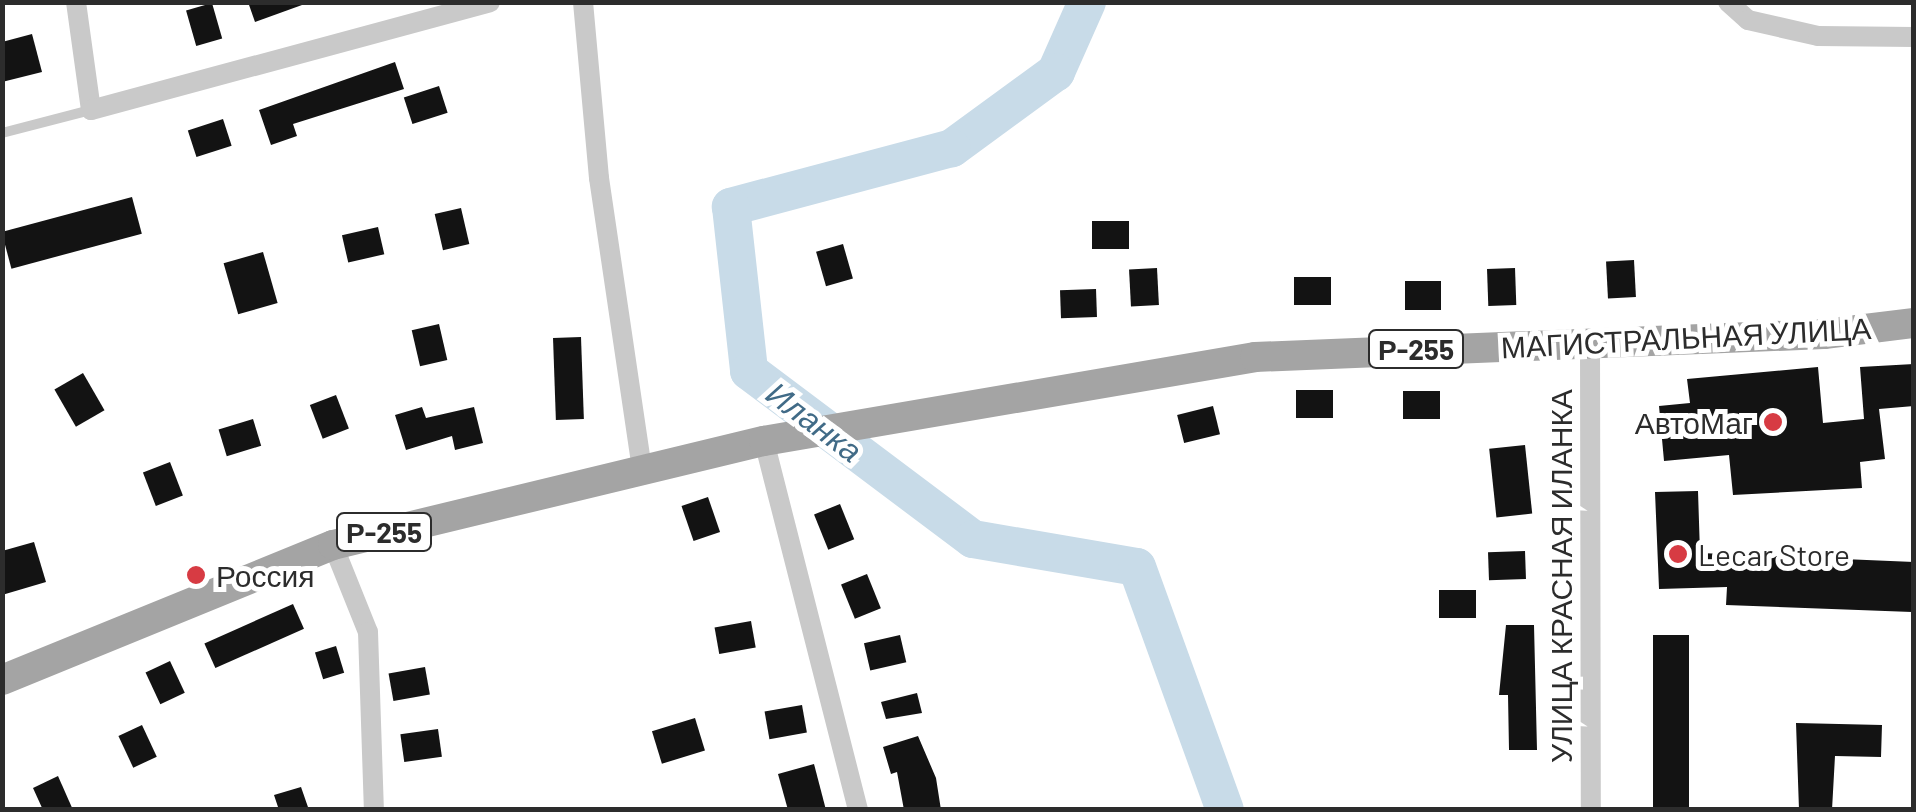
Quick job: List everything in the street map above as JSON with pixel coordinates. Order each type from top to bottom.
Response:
[{"type":"main road","name":"МАГИСТРАЛЬНАЯ УЛИЦА","points":[[774,440],[1255,357],[1824,334],[1914,323]]},
{"type":"main road","name":"Р-255","points":[[2,680],[333,545],[642,468],[774,440]]},
{"type":"street","points":[[76,2],[91,110],[490,2]]},
{"type":"street","points":[[582,2],[599,178],[642,468]]},
{"type":"street","points":[[1728,2],[1748,20],[1818,36],[1914,37]]},
{"type":"street","name":"УЛИЦА КРАСНАЯ ИЛАНКА","points":[[1590,343],[1591,810]]},
{"type":"street","points":[[774,440],[858,810]]},
{"type":"street","points":[[333,545],[368,632],[374,810]]},
{"type":"lane","points":[[2,133],[91,110]]},
{"type":"building","points":[[248,2],[302,2],[302,5],[255,22]]},
{"type":"building","points":[[212,3],[222,39],[196,46],[186,10]]},
{"type":"building","points":[[32,34],[42,72],[2,82],[2,42]]},
{"type":"building","points":[[395,62],[404,89],[293,124],[297,136],[271,145],[259,110]]},
{"type":"building","points":[[439,86],[448,113],[412,124],[404,97]]},
{"type":"building","points":[[223,119],[232,146],[196,157],[188,130]]},
{"type":"building","points":[[132,197],[142,234],[11,269],[2,232]]},
{"type":"building","points":[[461,208],[469,244],[443,250],[435,214]]},
{"type":"building","points":[[1092,221],[1129,221],[1129,249],[1092,249]]},
{"type":"building","points":[[378,227],[384,254],[348,263],[342,235]]},
{"type":"building","points":[[843,244],[853,279],[826,286],[816,252]]},
{"type":"building","points":[[263,252],[278,303],[238,314],[224,263]]},
{"type":"building","points":[[1634,260],[1636,297],[1608,298],[1606,261]]},
{"type":"building","points":[[1157,268],[1159,305],[1131,306],[1129,269]]},
{"type":"building","points":[[1515,268],[1516,305],[1488,306],[1487,269]]},
{"type":"building","points":[[1294,277],[1331,277],[1331,305],[1294,305]]},
{"type":"building","points":[[1405,281],[1441,281],[1441,310],[1405,310]]},
{"type":"building","points":[[1096,289],[1097,317],[1061,318],[1060,290]]},
{"type":"building","points":[[439,324],[447,360],[420,366],[412,330]]},
{"type":"building","points":[[581,337],[584,419],[556,420],[553,338]]},
{"type":"building","points":[[1914,364],[1914,406],[1879,409],[1885,459],[1860,462],[1862,488],[1733,495],[1729,455],[1664,461],[1659,406],[1690,403],[1687,379],[1818,367],[1823,423],[1864,419],[1860,367]]},
{"type":"building","points":[[83,373],[104,410],[76,427],[54,390]]},
{"type":"building","points":[[1296,390],[1333,390],[1333,418],[1296,418]]},
{"type":"building","points":[[1403,391],[1440,391],[1440,419],[1403,419]]},
{"type":"building","points":[[336,395],[349,429],[323,439],[310,405]]},
{"type":"building","points":[[1213,406],[1220,434],[1184,443],[1177,415]]},
{"type":"building","points":[[422,407],[426,418],[474,407],[483,443],[455,450],[452,436],[406,450],[395,415]]},
{"type":"building","points":[[253,419],[261,446],[227,456],[219,430]]},
{"type":"building","points":[[1525,445],[1532,514],[1496,517],[1489,449]]},
{"type":"building","points":[[170,462],[183,496],[156,506],[143,472]]},
{"type":"building","points":[[1698,491],[1700,553],[1914,562],[1912,612],[1726,605],[1727,587],[1659,589],[1655,492]]},
{"type":"building","points":[[708,497],[720,532],[694,541],[682,506]]},
{"type":"building","points":[[840,504],[854,539],[828,550],[814,514]]},
{"type":"building","points":[[34,542],[46,582],[2,595],[2,551]]},
{"type":"building","points":[[1525,551],[1526,579],[1489,580],[1488,552]]},
{"type":"building","points":[[867,574],[881,608],[855,619],[841,584]]},
{"type":"building","points":[[1439,590],[1476,590],[1476,618],[1439,618]]},
{"type":"building","points":[[293,604],[304,629],[215,668],[204,643]]},
{"type":"building","points":[[751,621],[756,648],[719,654],[715,627]]},
{"type":"building","points":[[1506,625],[1534,625],[1537,750],[1509,750],[1508,695],[1499,695]]},
{"type":"building","points":[[900,635],[906,662],[870,671],[864,643]]},
{"type":"building","points":[[1653,635],[1689,635],[1689,810],[1653,810]]},
{"type":"building","points":[[336,646],[344,673],[323,679],[315,652]]},
{"type":"building","points":[[170,661],[185,693],[160,704],[146,672]]},
{"type":"building","points":[[425,667],[430,695],[393,701],[389,673]]},
{"type":"building","points":[[917,693],[922,713],[886,719],[881,702]]},
{"type":"building","points":[[802,705],[807,733],[769,739],[765,712]]},
{"type":"building","points":[[695,718],[705,751],[662,764],[652,731]]},
{"type":"building","points":[[1796,723],[1882,725],[1881,757],[1835,756],[1832,810],[1799,810]]},
{"type":"building","points":[[142,725],[157,757],[133,768],[118,736]]},
{"type":"building","points":[[438,729],[442,757],[404,762],[400,734]]},
{"type":"building","points":[[918,736],[936,778],[941,810],[904,810],[897,772],[891,774],[883,747]]},
{"type":"building","points":[[814,764],[826,810],[788,810],[778,774]]},
{"type":"building","points":[[58,776],[73,810],[43,810],[33,788]]},
{"type":"building","points":[[301,787],[309,810],[279,810],[274,795]]},
{"type":"waterway","name":"Иланка","points":[[1087,2],[1056,72],[952,148],[731,207],[749,371],[973,539],[1137,567],[1225,810]]},
{"type":"place","name":"АвтоМаг","points":[[1773,422]]},
{"type":"place","name":"Lecar Store","points":[[1678,554]]},
{"type":"place","name":"Россия","points":[[196,575]]}]
